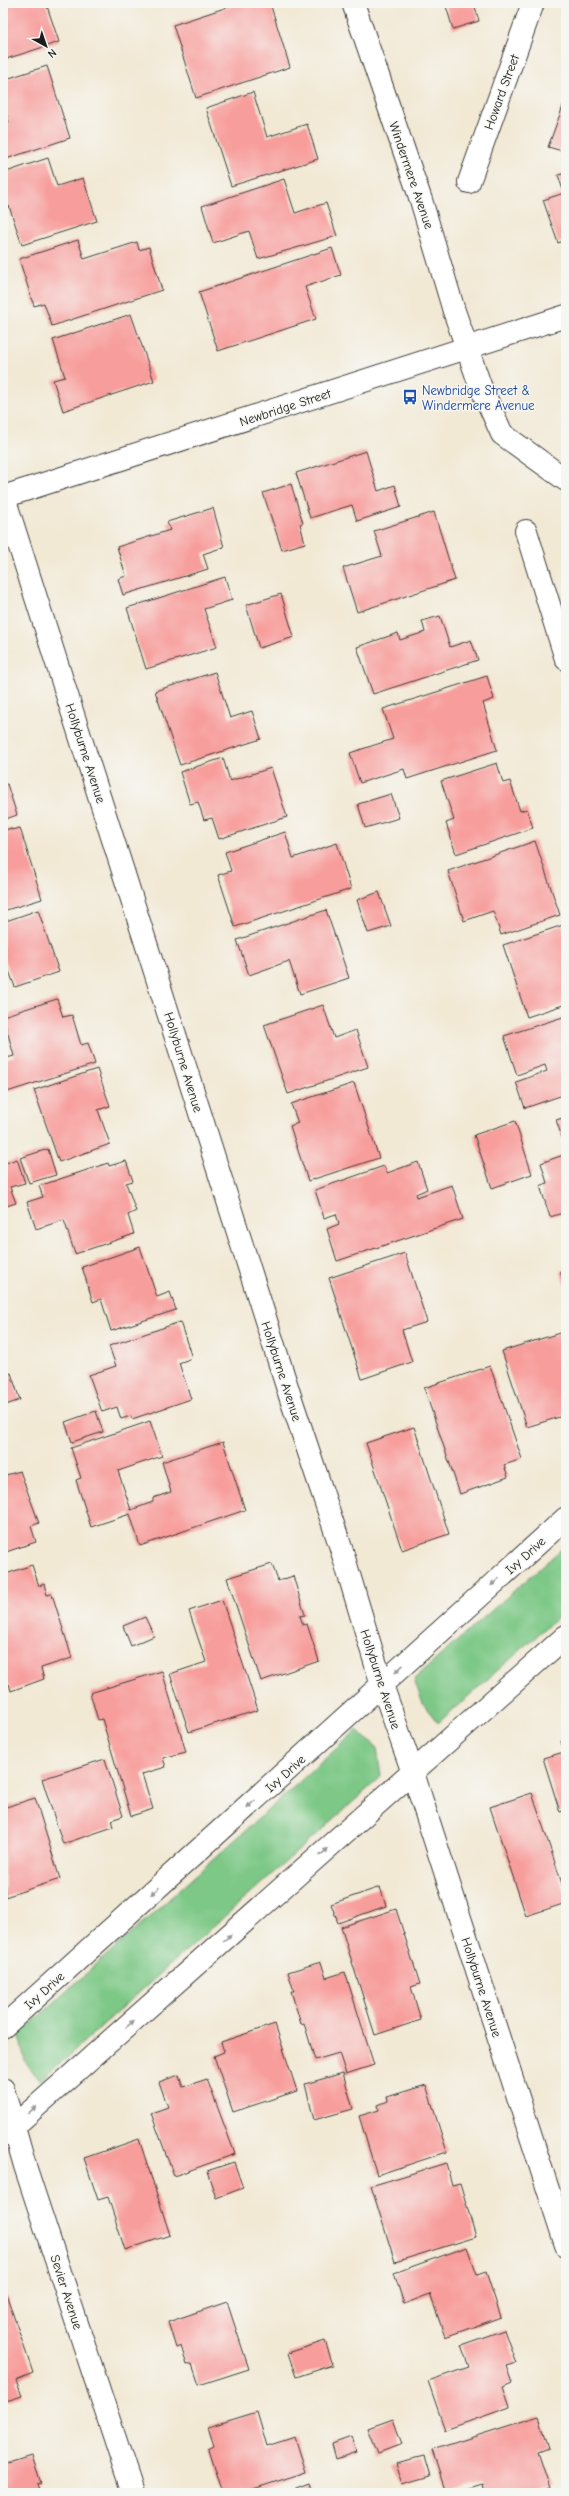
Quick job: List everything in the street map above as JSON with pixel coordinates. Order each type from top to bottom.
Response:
[{"type":"street","name":"Windermere Avenue","points":[[353,3],[421,200],[467,350],[502,434],[566,480]]},
{"type":"street","name":"Howard Street","points":[[469,182],[533,3]]},
{"type":"street","name":"Newbridge Street","points":[[3,496],[467,350],[504,335],[566,316]]},
{"type":"street","name":"Hollyburne Avenue","points":[[3,496],[290,1396],[341,1548],[382,1685],[413,1773],[566,2245]]},
{"type":"street","points":[[526,531],[566,659]]},
{"type":"street","name":"Ivy Drive","points":[[3,2027],[566,1518]]},
{"type":"street","points":[[9,2131],[566,1636]]},
{"type":"street","name":"Sevier Avenue","points":[[3,2089],[9,2131],[25,2166],[133,2493]]},
{"type":"green space","points":[[566,1545],[566,1610],[438,1723],[423,1704],[414,1679]]},
{"type":"green space","points":[[357,1730],[377,1747],[381,1777],[40,2081],[25,2061],[19,2034]]},
{"type":"building","points":[[3,3],[46,3],[59,42],[3,60]]},
{"type":"building","points":[[240,3],[270,3],[290,67],[196,98],[173,25]]},
{"type":"building","points":[[445,3],[474,3],[479,21],[453,29]]},
{"type":"building","points":[[47,66],[70,138],[3,160],[3,124],[9,122],[3,102],[3,80]]},
{"type":"building","points":[[253,92],[267,137],[307,124],[318,159],[231,186],[206,108]]},
{"type":"building","points":[[566,98],[566,152],[548,147]]},
{"type":"building","points":[[48,158],[57,186],[83,178],[97,221],[22,245],[9,206],[3,208],[3,173]]},
{"type":"building","points":[[566,173],[566,240],[558,243],[543,200],[564,193],[558,175]]},
{"type":"building","points":[[284,179],[295,213],[326,203],[337,236],[258,259],[249,231],[213,243],[202,206]]},
{"type":"building","points":[[78,240],[84,259],[137,242],[139,250],[149,247],[162,290],[52,326],[44,303],[34,306],[19,259]]},
{"type":"building","points":[[332,248],[341,275],[305,287],[316,319],[218,351],[199,292]]},
{"type":"building","points":[[131,314],[154,381],[63,411],[53,380],[65,377],[53,340]]},
{"type":"building","points":[[366,451],[378,491],[395,485],[401,507],[357,521],[352,505],[310,518],[296,473]]},
{"type":"building","points":[[291,484],[303,523],[300,524],[305,543],[282,550],[263,493]]},
{"type":"building","points":[[213,508],[224,547],[203,554],[208,569],[123,595],[118,579],[126,576],[117,547],[170,530],[167,522]]},
{"type":"building","points":[[434,512],[455,580],[357,612],[343,568],[382,556],[374,531]]},
{"type":"building","points":[[225,577],[232,600],[204,609],[217,647],[146,669],[127,608]]},
{"type":"building","points":[[281,594],[294,637],[259,648],[246,605]]},
{"type":"building","points":[[440,616],[450,647],[471,640],[478,660],[373,694],[357,647],[398,633],[400,640],[425,632],[422,621]]},
{"type":"building","points":[[215,672],[230,718],[252,711],[261,739],[180,765],[155,691]]},
{"type":"building","points":[[487,676],[494,699],[483,703],[497,750],[407,779],[404,769],[360,783],[350,753],[393,739],[383,709]]},
{"type":"building","points":[[223,758],[230,781],[271,768],[287,817],[219,839],[212,818],[204,820],[198,802],[190,804],[180,772]]},
{"type":"building","points":[[497,763],[503,783],[510,781],[520,811],[527,809],[533,828],[456,854],[446,823],[454,820],[441,781]]},
{"type":"building","points":[[7,784],[17,815],[3,820],[3,785]]},
{"type":"building","points":[[391,794],[399,818],[365,828],[358,804]]},
{"type":"building","points":[[11,828],[11,830],[20,828],[42,899],[3,911],[3,831]]},
{"type":"building","points":[[285,832],[293,858],[337,843],[351,889],[235,927],[218,875],[231,871],[225,852]]},
{"type":"building","points":[[535,841],[560,915],[501,935],[493,911],[464,921],[448,871]]},
{"type":"building","points":[[379,892],[391,926],[368,933],[357,900]]},
{"type":"building","points":[[38,910],[59,972],[15,987],[3,955],[3,922]]},
{"type":"building","points":[[326,910],[349,978],[300,994],[289,961],[249,975],[237,940]]},
{"type":"building","points":[[563,925],[566,934],[566,1004],[527,1017],[503,945]]},
{"type":"building","points":[[57,999],[63,1017],[72,1015],[81,1045],[88,1043],[95,1064],[7,1092],[3,1081],[3,1059],[14,1056],[3,1016]]},
{"type":"building","points":[[323,1005],[334,1038],[356,1030],[368,1067],[288,1094],[264,1025]]},
{"type":"building","points":[[566,1016],[566,1094],[525,1108],[516,1082],[547,1071],[545,1065],[517,1075],[504,1036]]},
{"type":"building","points":[[97,1069],[110,1106],[98,1110],[110,1144],[59,1162],[34,1090]]},
{"type":"building","points":[[354,1083],[379,1158],[308,1181],[290,1126],[298,1123],[291,1104]]},
{"type":"building","points":[[566,1117],[566,1148],[556,1120]]},
{"type":"building","points":[[515,1121],[532,1174],[492,1188],[474,1135]]},
{"type":"building","points":[[48,1149],[56,1175],[29,1183],[20,1158]]},
{"type":"building","points":[[566,1154],[566,1212],[550,1217],[540,1186],[547,1183],[541,1163]]},
{"type":"building","points":[[17,1159],[25,1183],[10,1187],[16,1203],[3,1207],[3,1164]]},
{"type":"building","points":[[126,1161],[133,1181],[126,1183],[136,1211],[128,1215],[134,1234],[75,1254],[64,1220],[36,1229],[27,1202],[43,1197],[39,1186],[108,1163],[109,1166]]},
{"type":"building","points":[[418,1162],[427,1189],[416,1194],[417,1197],[452,1185],[463,1219],[337,1261],[327,1229],[339,1224],[336,1214],[324,1218],[315,1190],[384,1166],[387,1173]]},
{"type":"building","points":[[140,1247],[157,1297],[170,1292],[176,1310],[111,1331],[101,1299],[93,1302],[82,1267]]},
{"type":"building","points":[[405,1253],[427,1322],[402,1330],[412,1362],[362,1379],[329,1278]]},
{"type":"building","points":[[566,1269],[566,1289],[560,1271]]},
{"type":"building","points":[[180,1322],[192,1358],[179,1363],[191,1399],[132,1419],[131,1416],[121,1419],[117,1407],[102,1412],[89,1375],[116,1366],[109,1346]]},
{"type":"building","points":[[566,1331],[566,1415],[527,1427],[502,1351]]},
{"type":"building","points":[[490,1366],[522,1459],[504,1465],[508,1477],[460,1494],[424,1388]]},
{"type":"building","points":[[11,1373],[20,1400],[3,1406],[3,1376]]},
{"type":"building","points":[[96,1411],[103,1432],[72,1442],[65,1422]]},
{"type":"building","points":[[150,1421],[162,1456],[118,1471],[131,1510],[153,1502],[153,1498],[171,1492],[162,1462],[223,1442],[245,1510],[140,1546],[130,1514],[91,1527],[76,1480],[81,1478],[71,1448]]},
{"type":"building","points":[[414,1427],[449,1534],[402,1550],[366,1443]]},
{"type":"building","points":[[20,1471],[39,1523],[31,1526],[36,1542],[3,1553],[3,1476]]},
{"type":"building","points":[[272,1564],[278,1581],[293,1576],[305,1615],[300,1616],[303,1625],[307,1624],[319,1661],[261,1681],[227,1578]]},
{"type":"building","points":[[32,1565],[39,1586],[44,1584],[47,1595],[52,1594],[72,1658],[41,1668],[44,1679],[11,1691],[9,1684],[5,1686],[3,1680],[3,1575]]},
{"type":"building","points":[[222,1600],[258,1710],[189,1732],[170,1674],[206,1662],[189,1611]]},
{"type":"building","points":[[145,1617],[154,1636],[131,1646],[123,1626]]},
{"type":"building","points":[[162,1671],[186,1752],[163,1758],[166,1767],[142,1774],[153,1809],[131,1816],[102,1719],[98,1720],[90,1693]]},
{"type":"building","points":[[566,1740],[566,1810],[560,1812],[543,1758],[564,1752],[561,1741]]},
{"type":"building","points":[[105,1759],[123,1816],[111,1820],[113,1827],[63,1844],[42,1779]]},
{"type":"building","points":[[532,1793],[566,1896],[566,1903],[526,1916],[490,1807]]},
{"type":"building","points":[[35,1798],[60,1879],[5,1897],[3,1808]]},
{"type":"building","points":[[380,1887],[386,1906],[338,1923],[331,1904]]},
{"type":"building","points":[[396,1909],[420,1984],[411,1987],[421,2020],[375,2035],[341,1927]]},
{"type":"building","points":[[321,1962],[326,1978],[345,1972],[374,2065],[346,2074],[339,2053],[315,2060],[304,2023],[301,2024],[291,1991],[294,1991],[288,1972]]},
{"type":"building","points":[[275,2024],[297,2091],[233,2112],[214,2056],[224,2052],[221,2042]]},
{"type":"building","points":[[343,2073],[353,2109],[314,2120],[305,2084]]},
{"type":"building","points":[[179,2075],[183,2087],[207,2079],[235,2154],[174,2176],[151,2113],[168,2107],[159,2082]]},
{"type":"building","points":[[426,2085],[447,2152],[377,2175],[359,2116],[379,2110],[378,2105],[388,2101],[387,2097]]},
{"type":"building","points":[[139,2139],[170,2235],[125,2250],[108,2197],[98,2200],[84,2158]]},
{"type":"building","points":[[234,2162],[243,2188],[216,2198],[207,2171]]},
{"type":"building","points":[[446,2163],[452,2185],[460,2183],[476,2237],[395,2262],[371,2186]]},
{"type":"building","points":[[467,2247],[477,2275],[486,2272],[501,2317],[445,2337],[430,2294],[404,2304],[394,2273]]},
{"type":"building","points":[[3,2285],[33,2373],[16,2380],[22,2396],[3,2402]]},
{"type":"building","points":[[227,2302],[249,2369],[199,2385],[192,2364],[187,2365],[181,2346],[176,2348],[168,2322]]},
{"type":"building","points":[[504,2330],[516,2363],[506,2366],[512,2383],[503,2387],[510,2407],[445,2430],[428,2381],[469,2367],[461,2345]]},
{"type":"building","points":[[325,2341],[333,2365],[296,2377],[288,2353]]},
{"type":"building","points":[[257,2412],[267,2446],[295,2437],[306,2472],[241,2493],[222,2493],[208,2449],[214,2446],[208,2427]]},
{"type":"building","points":[[539,2416],[549,2448],[538,2452],[550,2488],[533,2493],[485,2493],[483,2484],[454,2493],[446,2493],[432,2450]]},
{"type":"building","points":[[393,2419],[402,2444],[378,2453],[368,2428]]},
{"type":"building","points":[[351,2437],[356,2452],[336,2459],[332,2444]]},
{"type":"building","points":[[32,2456],[41,2483],[37,2484],[40,2493],[3,2493],[3,2465]]},
{"type":"building","points":[[424,2456],[430,2476],[402,2484],[395,2463]]},
{"type":"building","points":[[309,2483],[312,2493],[283,2493]]},
{"type":"place","name":"Newbridge Street & Windermere Avenue","points":[[410,397]]}]
